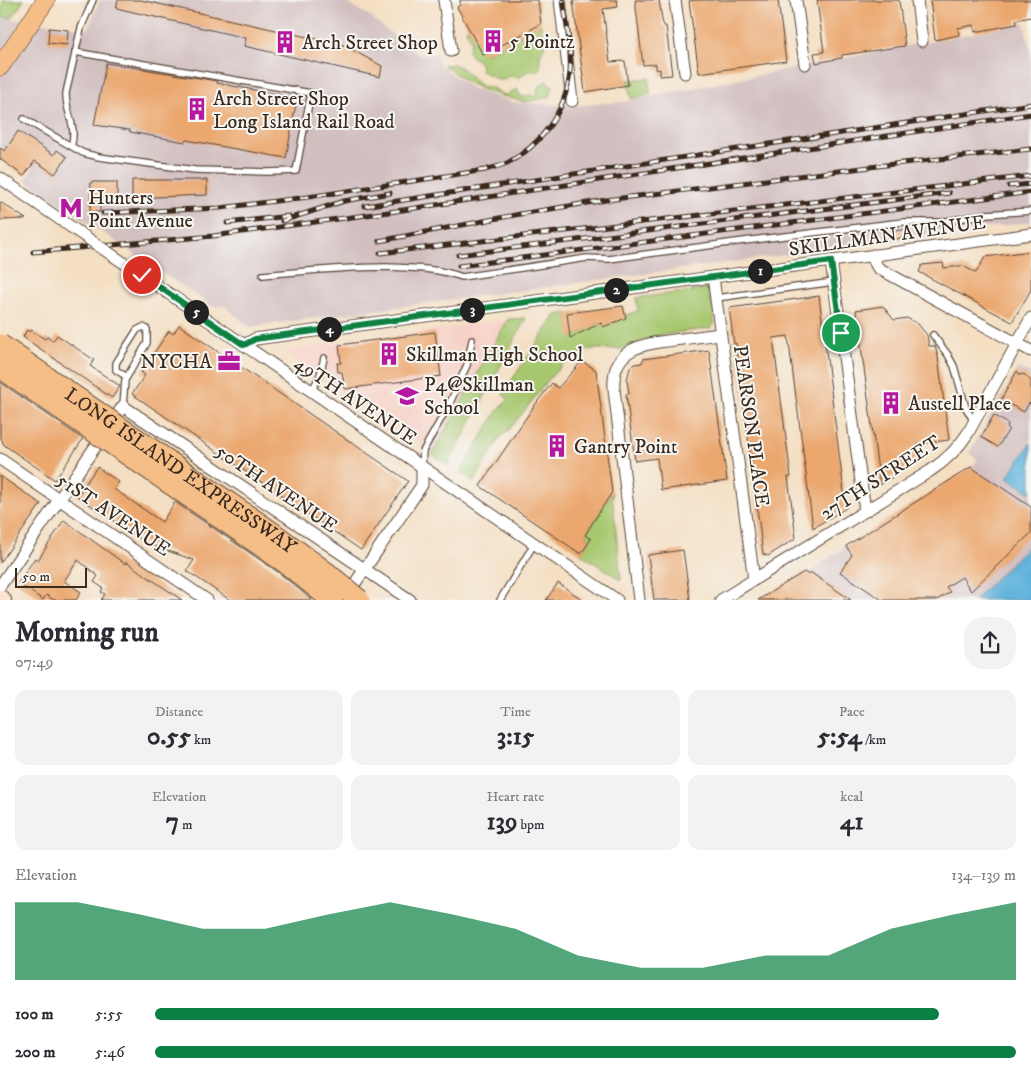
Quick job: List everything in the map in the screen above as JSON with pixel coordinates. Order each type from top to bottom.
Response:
[{"type":"highway","name":"LONG ISLAND EXPRESSWAY","points":[[0,345],[274,534],[316,564],[359,600]]},
{"type":"highway","name":"LONG ISLAND EXPRESSWAY","points":[[0,367],[265,548],[332,600]]},
{"type":"main road","points":[[0,68],[46,0]]},
{"type":"street","points":[[444,0],[450,51]]},
{"type":"street","points":[[560,0],[572,101]]},
{"type":"street","points":[[675,0],[685,73]]},
{"type":"street","points":[[796,0],[804,64]]},
{"type":"street","points":[[917,0],[922,41]]},
{"type":"street","name":"49TH AVENUE","points":[[0,178],[617,600]]},
{"type":"street","name":"SKILLMAN AVENUE","points":[[244,345],[255,339],[1031,234]]},
{"type":"street","points":[[873,256],[878,268],[1031,352]]},
{"type":"street","points":[[831,261],[864,511]]},
{"type":"street","name":"PEARSON PLACE","points":[[713,277],[754,580]]},
{"type":"street","name":"27TH STREET","points":[[721,600],[941,463],[960,445],[1031,318]]},
{"type":"street","points":[[639,600],[614,389],[615,370],[624,355],[632,349],[720,334]]},
{"type":"street","points":[[0,586],[123,406]]},
{"type":"street","name":"50TH AVENUE","points":[[123,406],[410,600]]},
{"type":"street","name":"51ST AVENUE","points":[[0,459],[207,600]]},
{"type":"street","points":[[344,600],[422,485],[422,467]]},
{"type":"lane","points":[[71,146],[73,127],[66,100],[81,28],[93,0]]},
{"type":"lane","points":[[24,119],[71,146],[93,156],[176,169],[296,171],[311,93],[75,52]]},
{"type":"lane","points":[[262,275],[349,267],[394,267],[445,271],[462,277],[536,264],[587,258],[608,259],[903,222],[941,222],[986,214],[1031,211]]},
{"type":"lane","points":[[716,298],[834,282]]},
{"type":"lane","points":[[123,406],[125,380],[127,377],[147,343],[147,329],[144,327],[137,330],[116,363],[116,370],[127,377]]},
{"type":"lane","points":[[933,336],[954,366],[966,408],[974,422]]},
{"type":"lane","points":[[422,467],[423,452],[449,405],[467,365],[472,340]]},
{"type":"lane","points":[[311,392],[320,375],[324,358]]},
{"type":"lane","points":[[500,600],[534,544]]},
{"type":"shaded area","points":[[100,0],[342,0],[366,14],[419,55],[437,54],[439,64],[473,89],[513,102],[570,106],[622,102],[1024,23],[1031,51],[1031,222],[249,327],[225,306],[213,307],[25,180],[34,167],[0,147],[0,17],[88,29]]},
{"type":"shaded area","name":"P4@Skillman School","points":[[508,319],[432,454],[418,442],[283,351]]},
{"type":"shaded area","points":[[1018,367],[1031,374],[1031,442],[1007,477],[1031,493],[1031,544],[973,600],[758,600],[810,572],[846,546],[971,467],[978,460],[969,453]]},
{"type":"green space","points":[[3,0],[24,0],[12,18],[1,17]]},
{"type":"green space","points":[[541,24],[543,40],[547,41],[540,55],[540,69],[537,71],[528,71],[518,78],[510,76],[499,80],[481,70],[480,63],[468,51],[471,41],[466,30],[468,27],[484,55]]},
{"type":"green space","points":[[454,64],[464,70],[481,86],[491,87],[506,95],[517,89],[521,97],[530,95],[536,97],[538,94],[537,89],[546,81],[553,86],[550,97],[525,102],[481,89],[467,82],[443,65]]},
{"type":"green space","points":[[649,78],[650,94],[631,99],[628,80]]},
{"type":"green space","points":[[708,289],[714,314],[714,325],[711,328],[655,336],[620,349],[591,349],[568,359],[549,379],[508,431],[500,437],[474,482],[461,472],[497,411],[509,399],[503,393],[556,315],[567,313],[571,338],[593,326],[638,311],[636,298]]},
{"type":"green space","points":[[526,318],[448,465],[432,454],[508,319]]},
{"type":"green space","points":[[612,492],[621,580],[581,554],[591,539],[585,535]]},
{"type":"water","points":[[1031,443],[1031,493],[1007,477]]},
{"type":"water","points":[[1031,544],[1031,600],[974,600]]},
{"type":"building","name":"Arch Street Shop","points":[[118,0],[141,0],[343,45],[382,66],[380,77],[244,46],[246,38],[116,8]]},
{"type":"building","name":"5 Pointz","points":[[460,0],[538,0],[541,24],[483,55],[457,7],[460,5]]},
{"type":"building","points":[[617,0],[618,7],[603,9],[610,62],[625,61],[628,85],[585,92],[573,1]]},
{"type":"building","points":[[635,0],[659,0],[663,26],[666,26],[672,75],[660,76],[660,69],[656,70],[656,64],[643,65]]},
{"type":"building","points":[[778,0],[786,61],[699,73],[689,1]]},
{"type":"building","points":[[817,0],[899,0],[905,46],[842,55],[842,58],[816,63],[814,53],[824,52]]},
{"type":"building","points":[[930,0],[1031,0],[1031,17],[1016,20],[1017,24],[975,32],[974,25],[958,28],[959,35],[935,40]]},
{"type":"building","points":[[49,28],[68,30],[67,45],[48,43]]},
{"type":"building","name":"Arch Street Shop Long Island Rail Road","points":[[106,63],[217,81],[217,83],[297,98],[286,158],[94,125]]},
{"type":"building","points":[[18,131],[54,155],[57,150],[67,157],[55,174],[35,161],[24,176],[0,159],[0,148],[5,151]]},
{"type":"building","points":[[132,180],[207,180],[207,195],[132,198]]},
{"type":"building","points":[[91,182],[117,182],[117,199],[100,198],[100,212],[90,212]]},
{"type":"building","points":[[0,202],[26,219],[0,220]]},
{"type":"building","points":[[910,229],[911,237],[888,240],[887,232]]},
{"type":"building","points":[[1031,251],[1031,290],[1012,322],[919,272],[922,265],[943,263],[944,268],[963,266],[976,273],[985,257]]},
{"type":"building","points":[[819,296],[846,508],[813,528],[788,336],[773,338],[791,477],[788,477],[796,538],[768,556],[763,554],[736,343],[734,344],[729,308]]},
{"type":"building","points":[[623,306],[626,318],[603,327],[601,323],[570,338],[567,313]]},
{"type":"building","name":"Austell Place","points":[[883,306],[894,320],[907,318],[918,324],[927,335],[929,346],[935,346],[949,440],[918,444],[920,460],[880,485],[856,310]]},
{"type":"building","points":[[179,325],[408,481],[361,550],[132,394],[145,375],[141,372],[169,331],[173,334]]},
{"type":"building","points":[[27,330],[30,332],[31,330],[45,339],[47,337],[53,341],[57,335],[94,360],[90,366],[120,386],[112,398],[23,337]]},
{"type":"building","name":"Skillman High School","points":[[435,332],[441,376],[345,389],[342,372],[338,372],[337,363],[341,363],[339,345]]},
{"type":"building","points":[[709,350],[727,481],[661,490],[657,458],[635,461],[626,394],[629,394],[627,380],[630,368],[634,364],[642,363],[643,359]]},
{"type":"building","name":"Gantry Point","points":[[582,361],[596,370],[612,492],[585,535],[591,539],[581,554],[480,486],[534,406],[552,383],[558,388]]},
{"type":"building","points":[[1017,371],[1020,375],[1024,374],[1031,381],[1031,404],[1029,403],[1024,412],[1001,400]]},
{"type":"building","points":[[0,382],[83,439],[55,480],[4,445],[0,436]]},
{"type":"building","points":[[994,415],[1008,424],[1007,427],[1009,429],[998,447],[981,437]]},
{"type":"building","points":[[97,467],[119,482],[114,489],[162,522],[175,502],[278,572],[312,600],[230,600],[187,571],[194,560],[148,544],[77,496]]},
{"type":"building","points":[[971,467],[1031,507],[1031,533],[971,591],[962,577],[946,587],[950,592],[937,600],[882,600],[840,572],[852,555],[846,546]]},
{"type":"building","points":[[0,476],[41,504],[0,563]]},
{"type":"building","points":[[64,520],[125,564],[126,562],[182,600],[101,600],[105,594],[101,592],[103,588],[94,582],[98,576],[78,560],[64,581],[81,592],[76,600],[54,600],[46,595],[43,600],[18,583],[35,558],[38,560]]},
{"type":"building","points":[[683,550],[690,600],[654,600],[648,555]]},
{"type":"building","points":[[804,572],[809,575],[810,572],[851,600],[758,600]]},
{"type":"building","points":[[558,583],[583,600],[546,600]]},
{"type":"railway","points":[[103,213],[220,208],[308,197],[485,170],[507,163],[531,147],[550,126],[568,86],[570,72],[569,45],[563,0]]},
{"type":"railway","points":[[365,206],[1031,104]]},
{"type":"railway","points":[[33,252],[213,236],[396,211],[1031,114]]},
{"type":"railway","points":[[379,241],[520,214],[606,200],[1031,149]]},
{"type":"railway","points":[[380,253],[1031,176]]},
{"type":"railway","points":[[1009,186],[1031,184]]},
{"type":"railway","points":[[459,266],[1031,192]]},
{"type":"railway","points":[[282,221],[344,201],[390,193]]},
{"type":"railway","points":[[458,255],[949,193]]},
{"type":"railway","points":[[227,223],[289,216]]},
{"type":"place","name":"5 Pointz","points":[[493,41]]},
{"type":"place","name":"Arch Street Shop","points":[[285,42]]},
{"type":"place","name":"Arch Street Shop Long Island Rail Road","points":[[197,109]]},
{"type":"place","name":"Hunters Point Avenue","points":[[71,208]]},
{"type":"place","name":"Skillman High School","points":[[389,354]]},
{"type":"place","name":"NYCHA","points":[[229,361]]},
{"type":"place","name":"P4@Skillman School","points":[[407,396]]},
{"type":"place","name":"Austell Place","points":[[891,403]]},
{"type":"place","name":"Gantry Point","points":[[557,446]]},
{"type":"route","points":[[142,275],[244,345],[255,339],[831,261],[841,333]]}]
